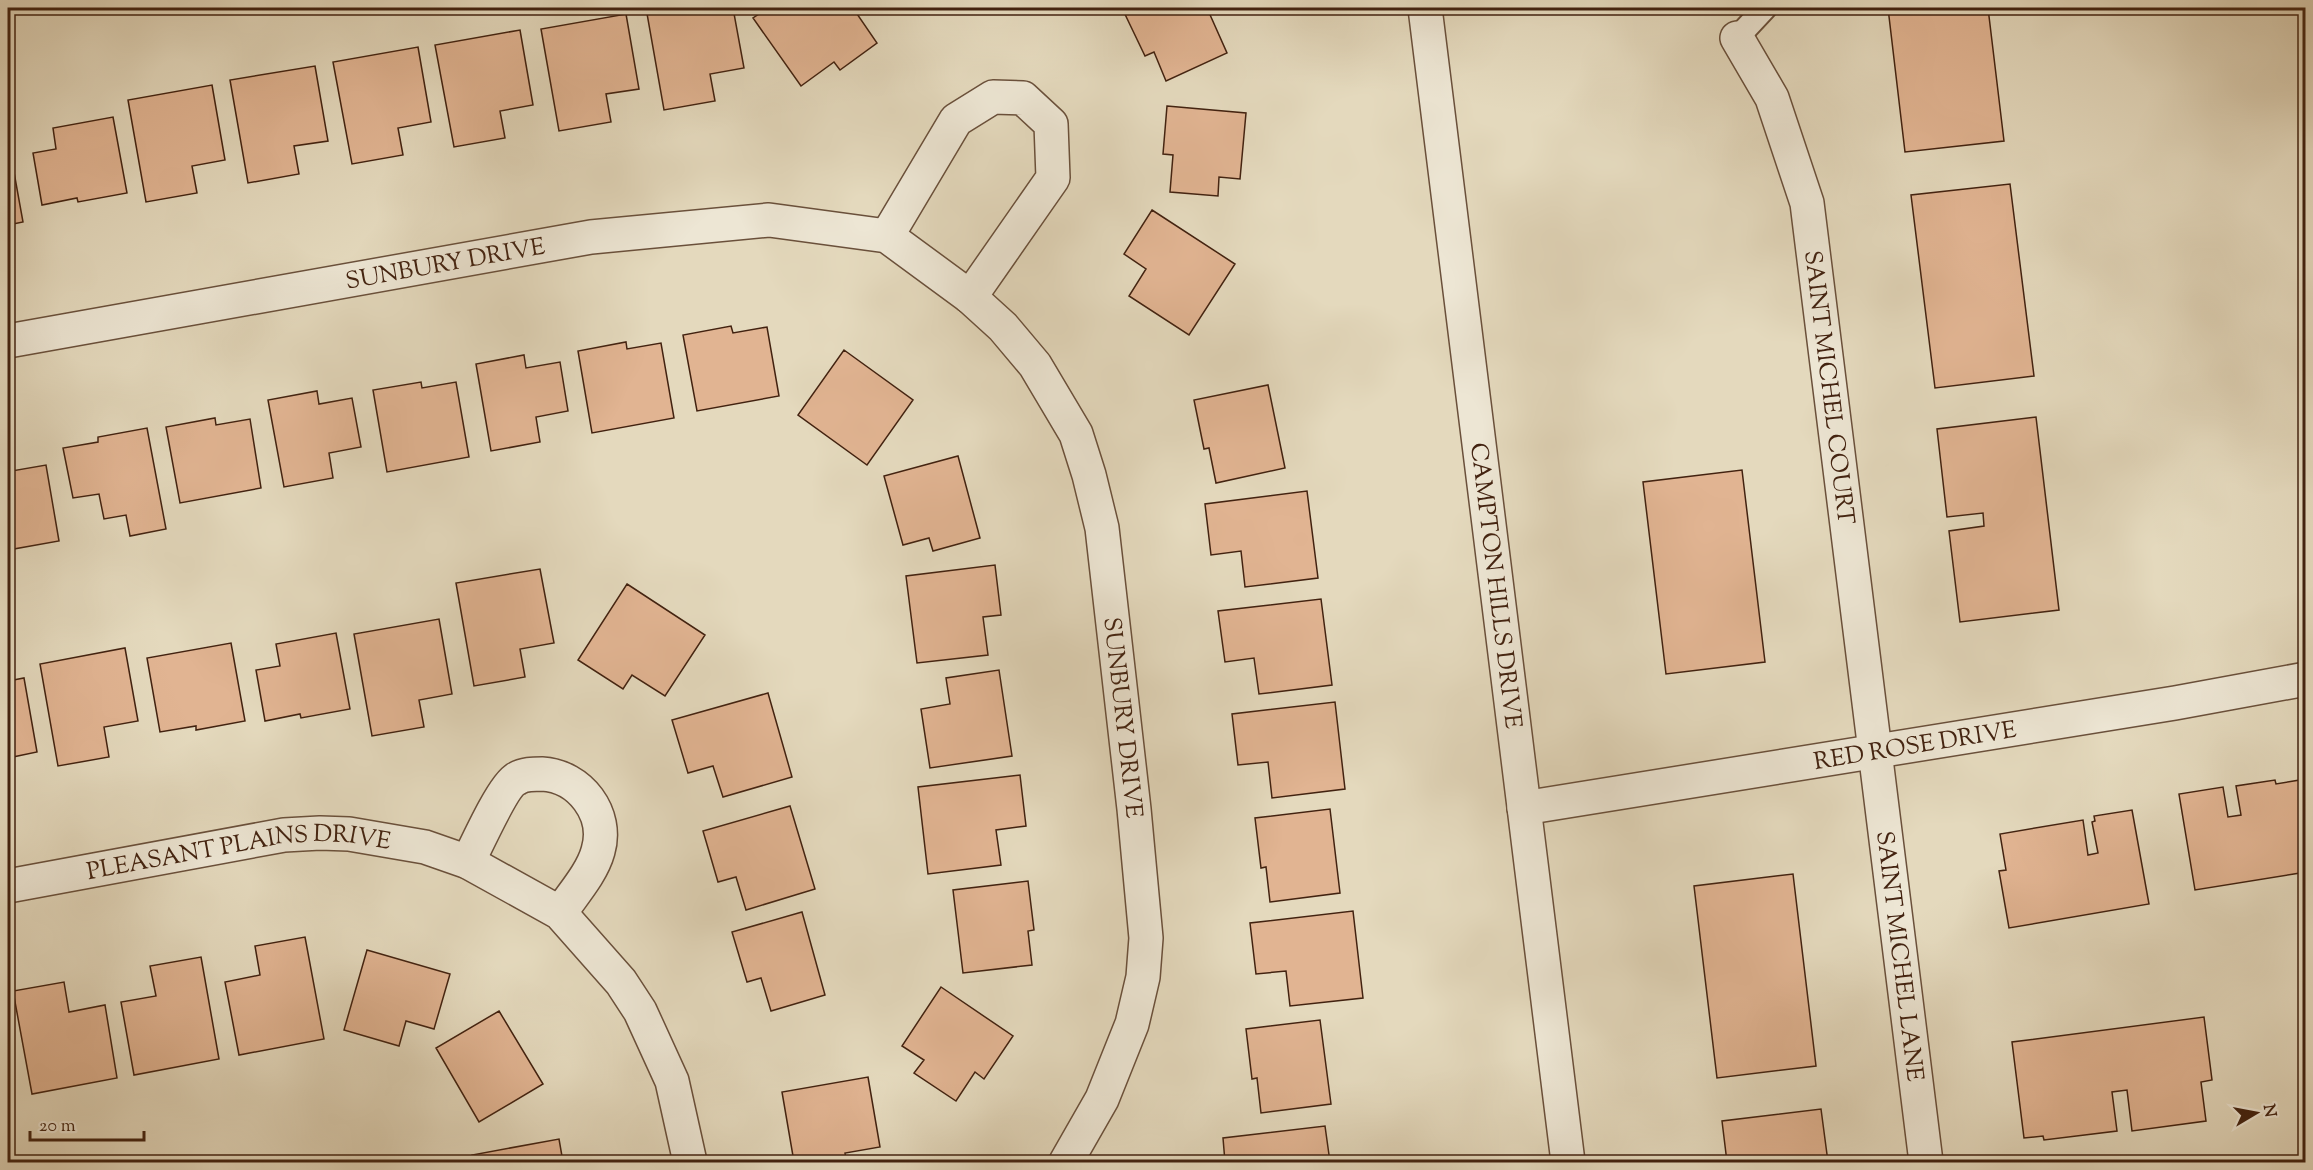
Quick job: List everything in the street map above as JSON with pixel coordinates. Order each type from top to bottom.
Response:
[{"type":"street","name":"CAMPTON HILLS DRIVE","points":[[1425,8],[1568,1162]]},
{"type":"street","name":"SAINT MICHEL COURT","points":[[1737,38],[1772,98],[1807,204],[1874,751]]},
{"type":"street","points":[[887,236],[956,120],[993,97],[1023,98],[1051,124],[1053,178],[970,297]]},
{"type":"street","name":"SUNBURY DRIVE","points":[[8,341],[591,237],[769,220],[887,236],[970,297],[1003,327],[1035,365],[1076,434],[1102,528],[1134,809],[1146,938],[1143,977],[1132,1024],[1102,1099],[1066,1162]]},
{"type":"street","name":"RED ROSE DRIVE","points":[[1524,808],[2175,703],[2306,679]]},
{"type":"street","name":"SAINT MICHEL LANE","points":[[1874,751],[1926,1162]]},
{"type":"street","points":[[468,861],[503,794],[514,779],[533,774],[553,775],[571,782],[586,795],[596,812],[601,831],[598,851],[560,914]]},
{"type":"street","name":"PLEASANT PLAINS DRIVE","points":[[8,886],[284,834],[320,832],[349,834],[425,847],[468,861],[560,914],[621,982],[640,1011],[672,1081],[690,1162]]},
{"type":"lane","points":[[1737,38],[1765,8]]},
{"type":"building","points":[[646,8],[733,8],[744,68],[710,74],[715,101],[664,110]]},
{"type":"building","points":[[768,8],[853,8],[877,43],[840,70],[834,62],[801,86],[753,18]]},
{"type":"building","points":[[1122,8],[1207,8],[1227,53],[1166,81],[1154,52],[1145,56]]},
{"type":"building","points":[[1888,8],[1988,8],[2004,141],[1905,152]]},
{"type":"building","points":[[626,14],[639,89],[606,94],[611,122],[559,131],[541,29]]},
{"type":"building","points":[[520,30],[533,105],[500,111],[505,138],[454,147],[435,45]]},
{"type":"building","points":[[418,47],[431,122],[398,128],[403,155],[352,164],[333,62]]},
{"type":"building","points":[[315,66],[328,141],[294,146],[299,174],[248,183],[230,80]]},
{"type":"building","points":[[212,85],[225,160],[192,166],[197,193],[146,202],[128,100]]},
{"type":"building","points":[[1167,106],[1246,113],[1240,179],[1219,177],[1218,196],[1170,192],[1173,155],[1163,154]]},
{"type":"building","points":[[113,117],[127,193],[78,202],[77,198],[42,205],[33,153],[56,149],[53,128]]},
{"type":"building","points":[[8,139],[23,222],[8,225]]},
{"type":"building","points":[[2010,184],[2034,376],[1935,388],[1911,195]]},
{"type":"building","points":[[1152,210],[1235,264],[1189,335],[1129,296],[1146,269],[1124,254]]},
{"type":"building","points":[[731,326],[733,333],[767,327],[779,396],[697,411],[683,335]]},
{"type":"building","points":[[626,342],[627,349],[661,343],[674,418],[592,433],[578,351]]},
{"type":"building","points":[[844,350],[913,400],[867,465],[798,415]]},
{"type":"building","points":[[524,355],[526,368],[560,362],[568,411],[536,417],[540,442],[491,451],[476,364]]},
{"type":"building","points":[[421,382],[422,388],[456,382],[469,457],[387,472],[373,390]]},
{"type":"building","points":[[1268,385],[1285,468],[1216,483],[1209,448],[1204,449],[1194,400]]},
{"type":"building","points":[[317,391],[319,404],[352,398],[361,447],[329,453],[333,478],[284,487],[268,400]]},
{"type":"building","points":[[2036,417],[2059,610],[1960,622],[1949,531],[1984,526],[1983,513],[1947,517],[1937,429]]},
{"type":"building","points":[[215,418],[216,425],[250,419],[261,488],[180,503],[166,427]]},
{"type":"building","points":[[147,428],[166,529],[130,536],[126,515],[104,519],[99,494],[73,498],[63,448],[98,442],[98,437]]},
{"type":"building","points":[[8,446],[12,471],[46,465],[59,541],[8,550]]},
{"type":"building","points":[[958,456],[980,538],[933,551],[929,538],[903,545],[884,476]]},
{"type":"building","points":[[1742,470],[1765,662],[1666,674],[1643,482]]},
{"type":"building","points":[[1307,491],[1318,578],[1245,587],[1241,551],[1211,555],[1205,504]]},
{"type":"building","points":[[995,565],[1001,615],[983,617],[988,655],[917,663],[906,576]]},
{"type":"building","points":[[540,569],[554,643],[520,649],[525,677],[474,686],[456,583]]},
{"type":"building","points":[[627,584],[705,635],[665,696],[632,675],[623,689],[578,660]]},
{"type":"building","points":[[1321,599],[1332,685],[1259,694],[1254,658],[1225,662],[1218,611]]},
{"type":"building","points":[[439,619],[452,694],[419,700],[424,727],[372,736],[354,634]]},
{"type":"building","points":[[336,633],[350,709],[301,718],[300,714],[265,721],[256,670],[280,666],[276,644]]},
{"type":"building","points":[[231,643],[245,721],[196,730],[196,726],[160,732],[147,658]]},
{"type":"building","points":[[125,648],[138,721],[104,727],[109,757],[58,766],[40,664]]},
{"type":"building","points":[[999,670],[1012,756],[930,768],[921,709],[950,704],[946,678]]},
{"type":"building","points":[[24,678],[37,752],[8,758],[8,681]]},
{"type":"building","points":[[768,693],[792,777],[723,797],[713,766],[688,773],[672,720]]},
{"type":"building","points":[[1335,702],[1345,789],[1272,798],[1268,762],[1238,765],[1232,714]]},
{"type":"building","points":[[1020,775],[1026,826],[996,830],[1001,865],[928,874],[918,787]]},
{"type":"building","points":[[2306,779],[2306,872],[2195,890],[2179,794],[2223,787],[2228,817],[2241,815],[2236,786],[2275,780],[2276,784]]},
{"type":"building","points":[[790,806],[815,889],[746,910],[736,877],[718,882],[703,831]]},
{"type":"building","points":[[1330,809],[1340,893],[1270,902],[1266,867],[1261,868],[1255,818]]},
{"type":"building","points":[[2132,810],[2149,904],[2009,928],[1999,871],[2006,870],[2000,834],[2083,820],[2088,855],[2098,853],[2092,822],[2095,821],[2094,816]]},
{"type":"building","points":[[1793,874],[1816,1066],[1717,1078],[1694,886]]},
{"type":"building","points":[[1028,881],[1034,930],[1028,931],[1032,965],[963,973],[953,890]]},
{"type":"building","points":[[1353,911],[1363,998],[1290,1006],[1286,971],[1256,974],[1250,923]]},
{"type":"building","points":[[802,912],[825,995],[771,1011],[761,978],[747,982],[732,932]]},
{"type":"building","points":[[305,937],[324,1039],[239,1055],[225,982],[260,975],[255,946]]},
{"type":"building","points":[[367,950],[450,974],[434,1029],[406,1021],[399,1046],[344,1030]]},
{"type":"building","points":[[201,957],[219,1059],[134,1075],[121,1002],[156,996],[150,966]]},
{"type":"building","points":[[64,982],[69,1012],[105,1005],[117,1078],[32,1094],[13,991]]},
{"type":"building","points":[[941,987],[1013,1036],[984,1079],[975,1072],[956,1101],[914,1073],[924,1060],[902,1046]]},
{"type":"building","points":[[499,1011],[543,1084],[479,1122],[436,1048]]},
{"type":"building","points":[[2204,1017],[2212,1080],[2201,1082],[2206,1121],[2132,1131],[2127,1090],[2112,1092],[2117,1131],[2044,1140],[2043,1136],[2024,1138],[2012,1042]]},
{"type":"building","points":[[1320,1020],[1331,1104],[1261,1113],[1257,1078],[1252,1079],[1246,1029]]},
{"type":"building","points":[[8,1059],[11,1081],[8,1082]]},
{"type":"building","points":[[868,1077],[880,1147],[845,1153],[846,1159],[828,1162],[794,1162],[782,1092]]},
{"type":"building","points":[[1821,1109],[1828,1162],[1727,1162],[1722,1121]]},
{"type":"building","points":[[1325,1126],[1330,1162],[1225,1162],[1223,1138]]},
{"type":"building","points":[[559,1139],[563,1162],[473,1162],[472,1155]]}]
